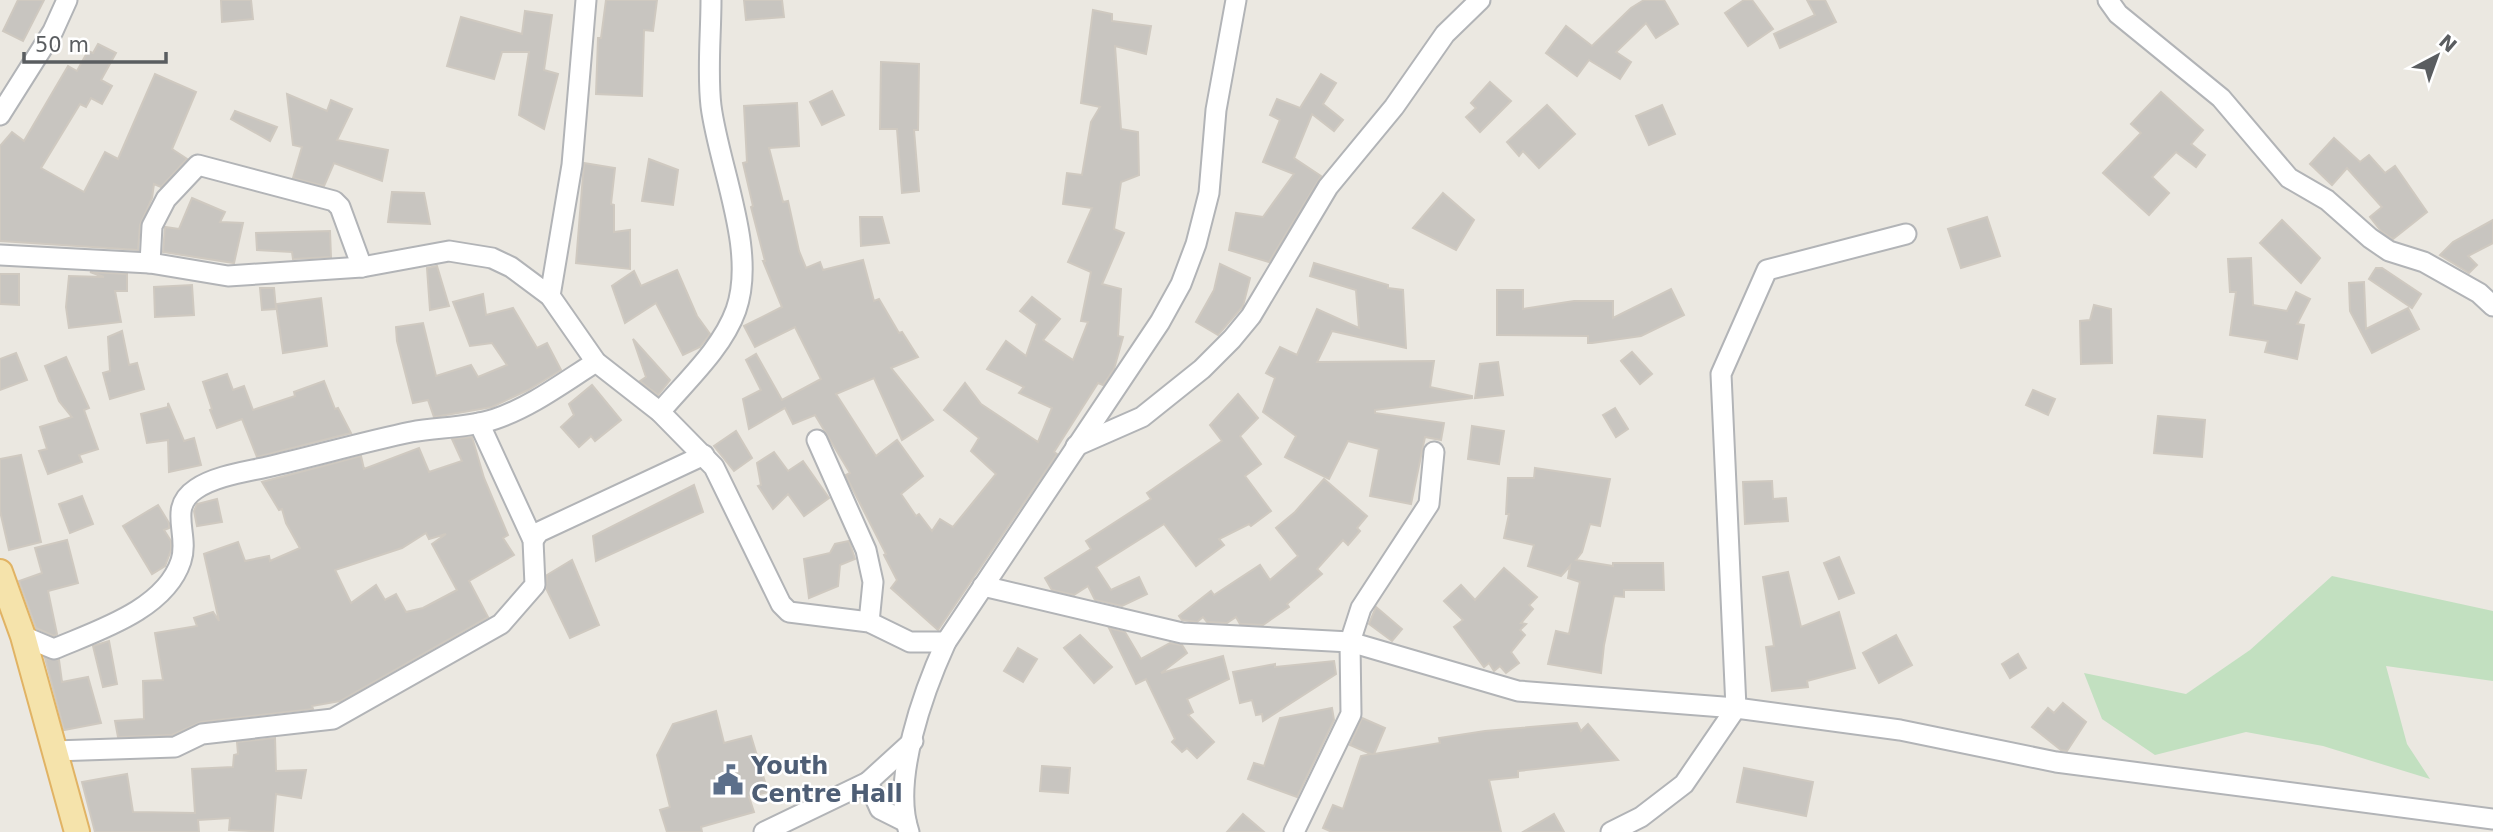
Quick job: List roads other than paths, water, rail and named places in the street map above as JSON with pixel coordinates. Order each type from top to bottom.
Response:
[{"type":"main road","points":[[0,572],[23,636],[77,832]]},
{"type":"street","points":[[0,115],[53,31],[67,0]]},
{"type":"street","points":[[550,296],[578,119],[586,0]]},
{"type":"street","points":[[660,412],[720,340],[736,309],[742,270],[734,211],[711,108],[711,0]]},
{"type":"street","points":[[907,827],[904,779],[923,691],[946,642],[1160,322],[1181,284],[1196,244],[1212,176],[1216,110],[1236,0]]},
{"type":"street","points":[[1076,446],[1142,416],[1202,369],[1232,339],[1251,316],[1328,187],[1394,107],[1445,34],[1480,0]]},
{"type":"street","points":[[2108,0],[2118,13],[2221,98],[2290,178],[2326,200],[2389,251],[2424,262],[2479,293],[2493,306]]},
{"type":"street","points":[[150,262],[152,226],[166,199],[198,165],[334,201],[340,207],[362,267]]},
{"type":"street","points":[[1611,832],[1641,817],[1684,784],[1736,708],[1721,374],[1767,270],[1906,234]]},
{"type":"street","points":[[0,255],[150,262],[228,276],[362,267],[449,251],[467,252],[511,267],[550,296],[596,362],[660,412],[704,455],[713,467],[781,604],[789,612],[869,622],[910,642],[946,642]]},
{"type":"street","points":[[23,636],[54,649],[108,626],[151,600],[163,589],[181,562],[184,544],[178,511],[184,499],[198,488],[239,474],[413,432],[479,423],[519,410],[596,362]]},
{"type":"street","points":[[54,751],[175,747],[202,734],[333,719],[501,624],[536,586],[533,540],[479,423]]},
{"type":"street","points":[[817,440],[866,550],[873,582],[869,622]]},
{"type":"street","points":[[1294,832],[1351,713],[1350,642],[1361,608],[1429,504],[1433,452]]},
{"type":"street","points":[[533,540],[539,532],[704,455]]},
{"type":"street","points":[[983,586],[1182,633],[1350,642],[1518,691],[1736,708],[1900,730],[2056,762],[2493,819]]},
{"type":"street","points":[[764,832],[868,782],[914,740]]},
{"type":"street","points":[[868,782],[880,809],[907,827]]},
{"type":"place","name":"Youth Centre Hall","points":[[728,780]]}]
